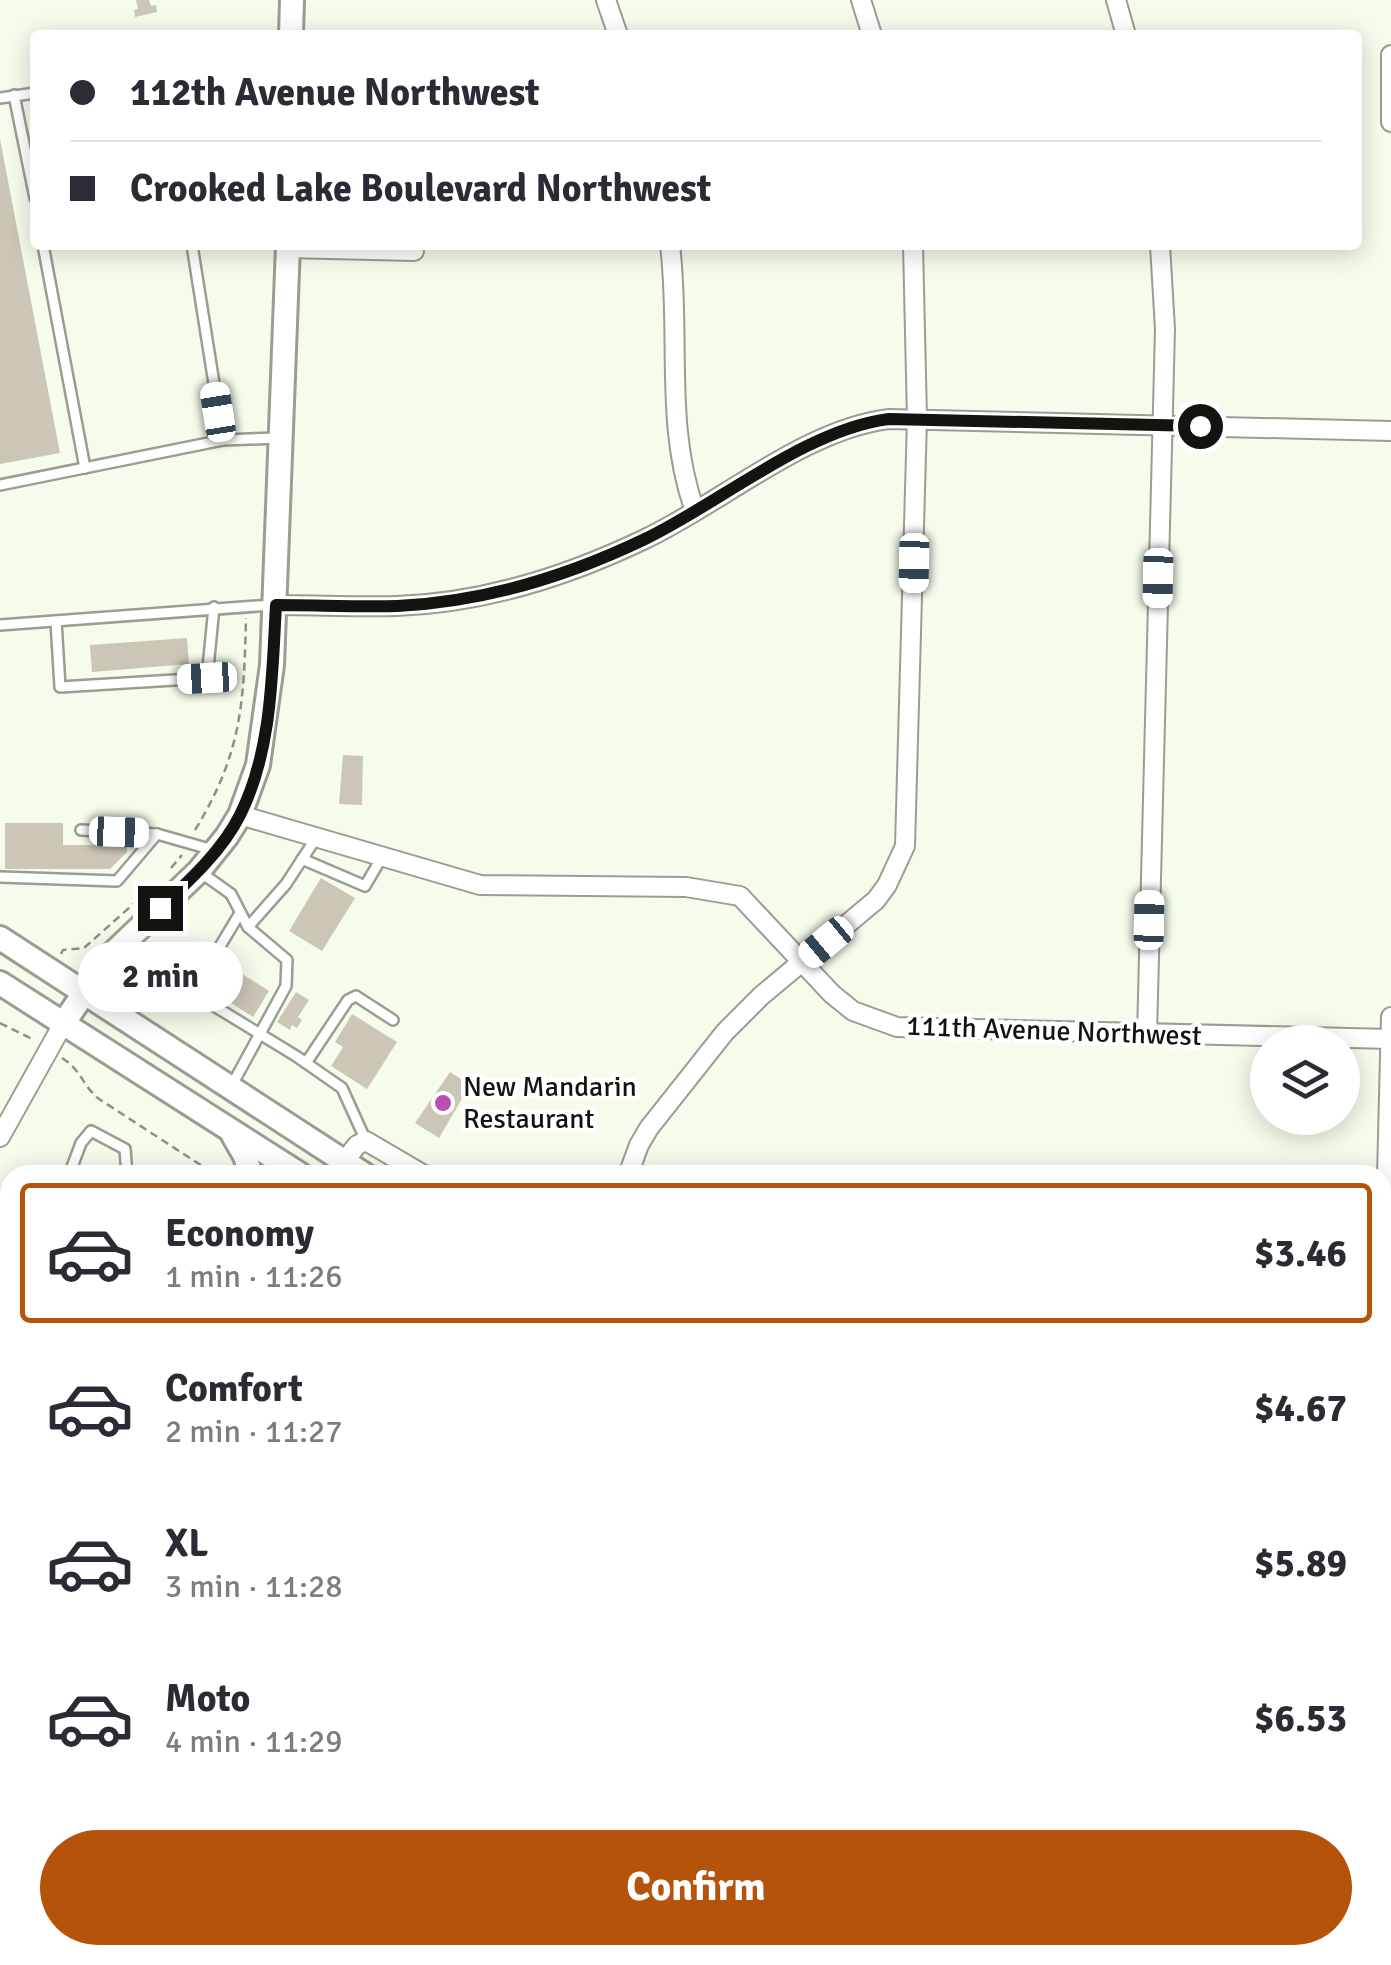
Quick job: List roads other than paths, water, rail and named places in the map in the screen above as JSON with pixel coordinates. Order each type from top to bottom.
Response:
[{"type":"street","points":[[291,30],[292,0]]},
{"type":"street","points":[[606,0],[616,30]]},
{"type":"street","points":[[861,0],[870,30]]},
{"type":"street","points":[[1116,0],[1125,30]]},
{"type":"street","points":[[1391,56],[1391,122]]},
{"type":"street","points":[[0,1137],[84,992],[116,950],[199,871],[240,815],[258,765],[267,721],[276,605],[288,250]]},
{"type":"street","points":[[382,250],[414,251]]},
{"type":"street","points":[[670,250],[676,312],[676,428],[684,482],[695,511]]},
{"type":"street","points":[[631,1165],[638,1145],[696,1067],[761,996],[876,900],[888,885],[905,846],[917,420],[913,250]]},
{"type":"street","points":[[1146,1035],[1164,329],[1160,250]]},
{"type":"street","points":[[276,605],[399,606],[494,592],[548,578],[648,538],[846,428],[869,422],[1391,431]]},
{"type":"street","name":"111th Avenue Northwest","points":[[240,815],[480,885],[717,890],[740,896],[802,964],[853,1011],[897,1028],[1390,1040]]},
{"type":"street","points":[[0,938],[349,1165]]},
{"type":"street","points":[[0,983],[285,1165]]},
{"type":"street","points":[[1387,1165],[1391,1016]]},
{"type":"street","points":[[228,1127],[248,1165]]},
{"type":"street","points":[[344,1162],[357,1145],[366,1142],[406,1165]]},
{"type":"street","points":[[248,1965],[406,1965]]},
{"type":"lane","points":[[0,98],[30,93]]},
{"type":"lane","points":[[14,96],[30,174]]},
{"type":"lane","points":[[44,250],[85,468]]},
{"type":"lane","points":[[193,250],[222,440]]},
{"type":"lane","points":[[0,486],[222,440],[280,438]]},
{"type":"lane","points":[[0,626],[247,604],[276,605]]},
{"type":"lane","points":[[56,620],[60,687],[207,678],[214,607]]},
{"type":"lane","points":[[81,830],[157,834],[215,850]]},
{"type":"lane","points":[[0,877],[117,881],[157,834]]},
{"type":"lane","points":[[248,927],[286,884],[316,837]]},
{"type":"lane","points":[[302,860],[365,886],[382,857]]},
{"type":"lane","points":[[199,871],[230,894],[248,927],[287,960],[286,986],[230,1088]]},
{"type":"lane","points":[[240,912],[195,988],[196,995],[342,1088],[366,1142]]},
{"type":"lane","points":[[306,1063],[348,1000],[356,996],[393,1020]]},
{"type":"lane","points":[[73,1165],[87,1133],[96,1130],[125,1149],[126,1165]]},
{"type":"place","name":"New Mandarin Restaurant","points":[[443,1103]]}]
